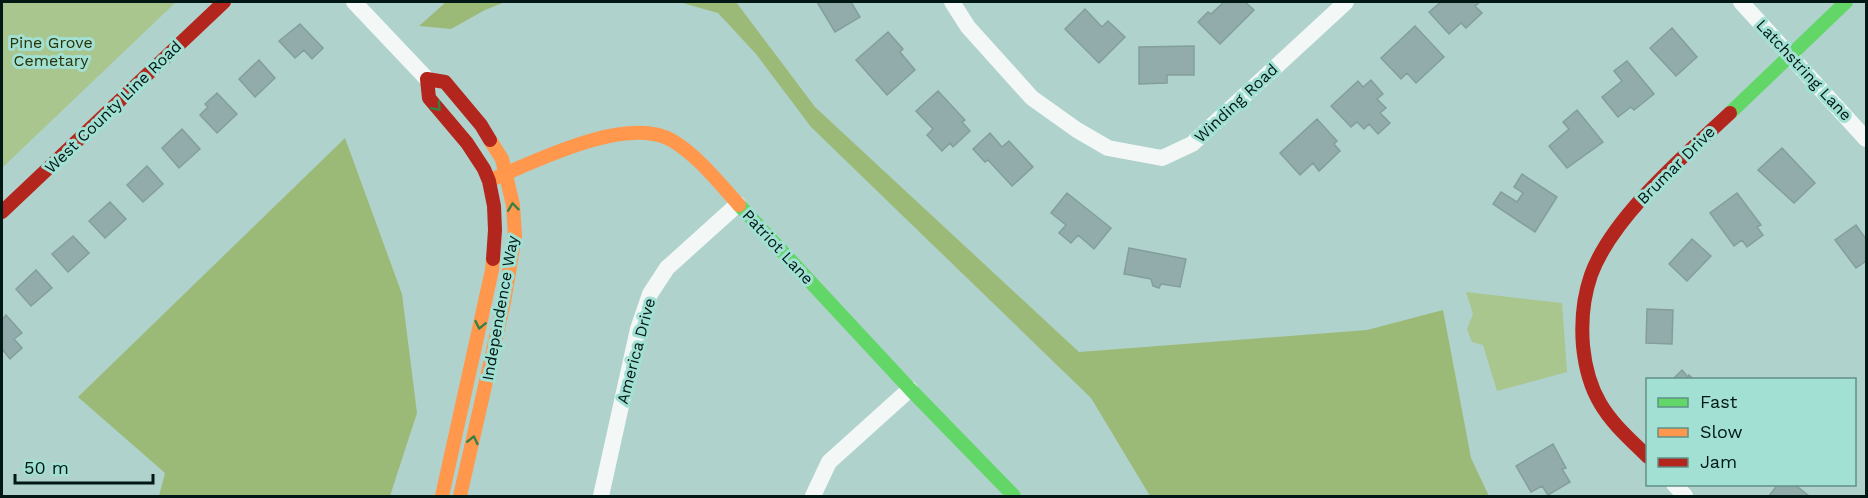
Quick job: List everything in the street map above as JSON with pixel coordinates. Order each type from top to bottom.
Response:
[{"type":"street","name":"West County Line Road","points":[[2,213],[224,2]]},
{"type":"street","name":"Independence Way","points":[[354,2],[427,79],[445,82],[481,125],[502,159],[507,174],[513,205],[515,236],[512,263],[492,363],[460,496]]},
{"type":"street","name":"Winding Road","points":[[952,2],[968,27],[1032,98],[1077,130],[1108,148],[1162,159],[1192,144],[1346,2]]},
{"type":"street","name":"Latchstring Lane","points":[[1740,2],[1866,139]]},
{"type":"street","name":"Brumar Drive","points":[[1646,456],[1614,423],[1596,396],[1587,373],[1582,326],[1590,277],[1602,253],[1623,221],[1653,184],[1846,2]]},
{"type":"street","name":"Independence Way","points":[[427,79],[429,98],[468,143],[489,181],[494,206],[495,230],[492,270],[442,496]]},
{"type":"street","name":"Patriot Lane","points":[[489,181],[588,141],[627,134],[651,135],[671,140],[702,165],[910,390],[1014,496]]},
{"type":"street","name":"America Drive","points":[[601,496],[638,329],[650,294],[667,268],[738,204]]},
{"type":"street","points":[[813,496],[829,462],[910,390]]},
{"type":"green space","name":"Pine Grove Cemetary","points":[[2,2],[176,2],[2,168]]},
{"type":"green space","points":[[446,2],[505,2],[451,29],[419,26]]},
{"type":"green space","points":[[679,2],[736,2],[815,107],[1079,352],[1367,330],[1443,310],[1471,458],[1489,496],[1150,496],[1091,398],[811,127],[756,54],[718,13]]},
{"type":"green space","points":[[345,138],[402,294],[417,413],[390,496],[159,496],[165,473],[78,397]]},
{"type":"green space","points":[[1466,292],[1562,303],[1567,372],[1497,391],[1483,345],[1472,342],[1467,329],[1473,314]]},
{"type":"building","points":[[817,2],[851,2],[860,17],[835,32]]},
{"type":"building","points":[[1224,2],[1245,2],[1254,10],[1220,44],[1198,22],[1208,12],[1211,14]]},
{"type":"building","points":[[1441,2],[1480,2],[1475,6],[1482,13],[1466,28],[1461,23],[1449,34],[1429,12]]},
{"type":"building","points":[[1085,9],[1102,27],[1108,21],[1125,37],[1099,63],[1065,29]]},
{"type":"building","points":[[300,24],[323,48],[312,59],[304,50],[295,58],[279,41]]},
{"type":"building","points":[[1415,26],[1444,57],[1416,83],[1407,73],[1401,79],[1381,58]]},
{"type":"building","points":[[1672,28],[1697,57],[1676,76],[1650,48]]},
{"type":"building","points":[[888,32],[903,49],[900,52],[915,70],[887,95],[856,60]]},
{"type":"building","points":[[1194,46],[1194,75],[1167,75],[1167,83],[1139,84],[1139,47]]},
{"type":"building","points":[[259,60],[275,78],[255,97],[239,79]]},
{"type":"building","points":[[1627,61],[1654,94],[1634,110],[1631,107],[1618,117],[1602,97],[1622,81],[1614,71]]},
{"type":"building","points":[[1371,80],[1383,94],[1377,99],[1386,108],[1380,113],[1390,123],[1378,134],[1369,124],[1364,129],[1357,122],[1351,127],[1331,106],[1358,81],[1363,87]]},
{"type":"building","points":[[938,91],[965,120],[962,122],[970,131],[953,147],[950,143],[942,151],[927,135],[933,129],[916,111]]},
{"type":"building","points":[[217,93],[237,114],[217,133],[200,115],[208,107],[205,104]]},
{"type":"building","points":[[1577,110],[1603,142],[1567,168],[1549,146],[1569,129],[1563,122]]},
{"type":"building","points":[[1317,119],[1337,141],[1334,144],[1340,151],[1319,171],[1313,163],[1300,175],[1280,153]]},
{"type":"building","points":[[182,129],[200,149],[179,168],[162,148]]},
{"type":"building","points":[[990,133],[1002,147],[1009,141],[1033,167],[1012,186],[988,160],[985,162],[973,149]]},
{"type":"building","points":[[1782,148],[1815,183],[1794,203],[1758,170]]},
{"type":"building","points":[[147,166],[163,184],[143,202],[127,185]]},
{"type":"building","points":[[1522,174],[1557,197],[1535,232],[1493,204],[1501,192],[1517,202],[1523,193],[1514,187]]},
{"type":"building","points":[[1067,193],[1111,228],[1094,249],[1078,235],[1071,243],[1059,233],[1066,225],[1051,213]]},
{"type":"building","points":[[1737,193],[1761,225],[1757,227],[1763,235],[1747,247],[1742,240],[1734,246],[1710,213]]},
{"type":"building","points":[[110,202],[126,219],[105,238],[89,221]]},
{"type":"building","points":[[1856,225],[1866,239],[1866,261],[1856,268],[1835,240]]},
{"type":"building","points":[[73,236],[89,253],[68,272],[52,254]]},
{"type":"building","points":[[1692,239],[1711,256],[1687,281],[1669,264]]},
{"type":"building","points":[[1129,248],[1186,259],[1180,287],[1161,284],[1159,288],[1153,286],[1151,279],[1124,274]]},
{"type":"building","points":[[36,270],[52,288],[31,306],[16,289]]},
{"type":"building","points":[[1647,309],[1673,310],[1672,344],[1646,343]]},
{"type":"building","points":[[6,315],[22,333],[14,339],[22,348],[10,359],[2,349],[2,320]]},
{"type":"building","points":[[1682,370],[1692,378],[1674,378]]},
{"type":"building","points":[[1553,444],[1566,468],[1562,469],[1570,482],[1548,495],[1542,486],[1531,492],[1516,466]]},
{"type":"building","points":[[1776,486],[1796,486],[1809,496],[1769,496]]},
{"type":"traffic: fast","points":[[1730,113],[1846,2]]},
{"type":"traffic: fast","points":[[739,205],[910,389],[1014,496]]},
{"type":"traffic: slow","points":[[493,179],[582,143],[608,136],[632,133],[654,134],[682,147],[739,205]]},
{"type":"traffic: slow","points":[[460,496],[504,302],[515,236],[513,205],[502,159],[490,140]]},
{"type":"traffic: slow","points":[[442,496],[493,259]]},
{"type":"traffic: jam","points":[[2,212],[224,2]]},
{"type":"traffic: jam","points":[[490,140],[481,125],[445,82],[427,79],[429,98],[467,143],[489,181],[494,206],[493,259]]},
{"type":"traffic: jam","points":[[1646,455],[1610,418],[1596,396],[1591,383],[1582,337],[1586,292],[1601,253],[1632,209],[1672,167],[1730,113]]}]
